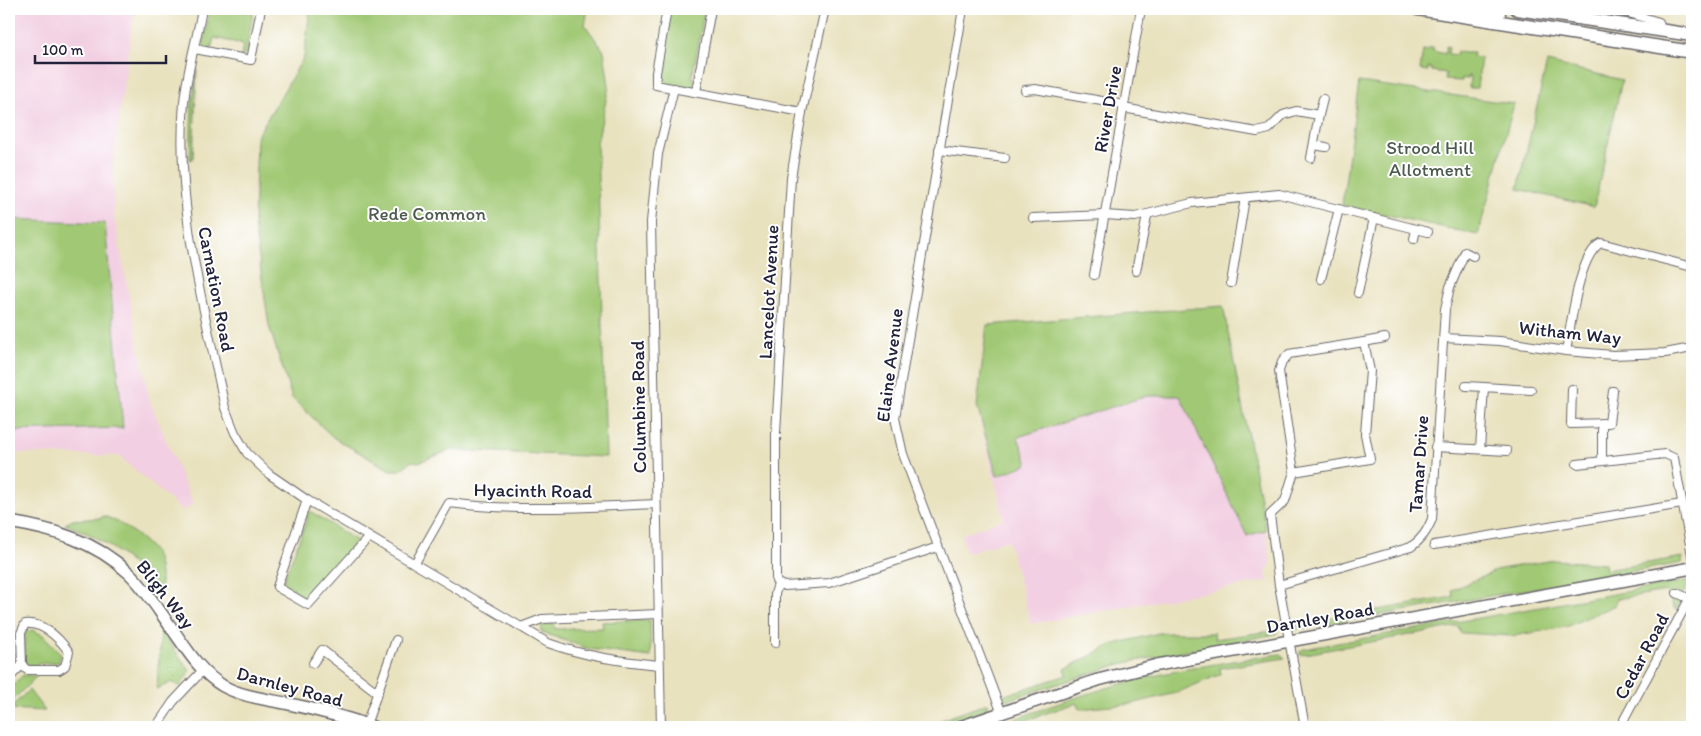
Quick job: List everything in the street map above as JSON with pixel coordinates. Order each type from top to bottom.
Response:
[{"type":"main road","points":[[1418,9],[1692,52]]},
{"type":"main road","points":[[1477,9],[1524,18],[1529,20],[1528,27]]},
{"type":"main road","points":[[1517,9],[1560,12],[1692,35]]},
{"type":"main road","points":[[1560,12],[1558,23],[1560,25],[1631,36],[1651,46]]},
{"type":"street","name":"Carnation Road","points":[[202,9],[184,101],[184,188],[188,229],[225,408],[235,433],[247,453],[269,474],[307,500],[548,643],[580,654],[613,661],[659,664]]},
{"type":"street","points":[[195,49],[253,61],[260,9]]},
{"type":"street","points":[[667,9],[655,83],[802,112]]},
{"type":"street","points":[[696,92],[711,9]]},
{"type":"street","name":"Lancelot Avenue","points":[[775,643],[778,405],[792,172],[802,112],[825,9]]},
{"type":"street","name":"Elaine Avenue","points":[[963,9],[895,418],[903,454],[1001,711]]},
{"type":"street","name":"River Drive","points":[[1094,275],[1141,9]]},
{"type":"street","points":[[1615,9],[1659,22],[1661,31]]},
{"type":"street","name":"Columbine Road","points":[[661,727],[651,222],[658,154],[674,88]]},
{"type":"street","points":[[1026,90],[1036,89],[1257,132],[1268,130],[1283,115],[1296,110],[1319,115]]},
{"type":"street","points":[[1311,158],[1322,99]]},
{"type":"street","points":[[1314,145],[1326,148]]},
{"type":"street","points":[[939,150],[1005,158]]},
{"type":"street","points":[[1033,218],[1105,214],[1124,217],[1147,216],[1175,206],[1279,194],[1428,232]]},
{"type":"street","points":[[1231,283],[1245,198]]},
{"type":"street","points":[[1322,279],[1339,208]]},
{"type":"street","points":[[1136,270],[1147,216]]},
{"type":"street","points":[[1358,293],[1374,218]]},
{"type":"street","points":[[1414,239],[1416,229]]},
{"type":"street","points":[[1566,352],[1579,279],[1595,246],[1601,243],[1692,267]]},
{"type":"street","name":"Tamar Drive","points":[[1279,585],[1395,552],[1420,540],[1432,519],[1445,309],[1450,287],[1465,252],[1473,256]]},
{"type":"street","points":[[1305,727],[1279,585],[1270,515],[1285,501],[1294,472],[1279,371],[1282,362],[1289,354],[1385,338]]},
{"type":"street","name":"Witham Way","points":[[1444,338],[1500,341],[1566,352],[1613,355],[1665,353],[1692,348]]},
{"type":"street","points":[[1294,472],[1370,459],[1365,434],[1370,371],[1364,342]]},
{"type":"street","points":[[1466,386],[1531,390]]},
{"type":"street","points":[[1480,449],[1484,387]]},
{"type":"street","points":[[1572,389],[1571,424],[1608,423],[1613,392]]},
{"type":"street","points":[[1602,423],[1602,461]]},
{"type":"street","points":[[1435,447],[1507,450]]},
{"type":"street","points":[[1577,464],[1665,454],[1674,458],[1692,555]]},
{"type":"street","points":[[307,500],[277,587],[308,605],[369,537]]},
{"type":"street","name":"Hyacinth Road","points":[[415,563],[449,503],[487,508],[534,510],[656,504]]},
{"type":"street","points":[[1434,545],[1682,504]]},
{"type":"street","name":"Bligh Way","points":[[9,522],[44,527],[69,535],[110,557],[130,573],[144,590],[203,670]]},
{"type":"street","points":[[777,582],[791,586],[825,584],[938,547]]},
{"type":"street","name":"Darnley Road","points":[[960,727],[1001,711],[1098,680],[1157,664],[1692,568]]},
{"type":"street","name":"Cedar Road","points":[[1620,727],[1691,597],[1677,593]]},
{"type":"street","points":[[521,627],[542,619],[658,614]]},
{"type":"street","points":[[9,678],[22,665],[21,634],[24,624],[36,623],[46,628],[69,652],[65,666],[59,670],[27,670],[22,665]]},
{"type":"street","points":[[369,726],[396,640]]},
{"type":"street","points":[[312,664],[322,650],[378,693]]},
{"type":"street","points":[[156,727],[173,702],[203,670]]},
{"type":"street","name":"Darnley Road","points":[[203,670],[222,685],[241,693],[369,726]]},
{"type":"shaded area","points":[[9,9],[134,9],[113,164],[114,217],[149,399],[193,504],[183,511],[119,456],[9,453]]},
{"type":"shaded area","points":[[1223,306],[1266,530],[1271,565],[1266,570],[1268,581],[1031,624],[1008,540],[967,553],[961,535],[1004,519],[977,406],[987,325]]},
{"type":"green space","points":[[210,9],[254,9],[247,45],[249,50],[241,57],[243,44],[214,38],[211,50],[203,47]]},
{"type":"green space","name":"Rede Common","points":[[310,9],[588,9],[585,25],[604,51],[609,86],[597,143],[606,457],[451,450],[419,462],[412,461],[400,470],[390,470],[334,438],[292,398],[269,326],[254,224],[257,136],[304,57]]},
{"type":"green space","points":[[669,9],[705,9],[692,78],[696,79],[691,89],[661,84],[658,81]]},
{"type":"green space","points":[[1446,46],[1449,47],[1448,54],[1456,55],[1457,51],[1474,53],[1473,57],[1481,58],[1477,88],[1469,88],[1470,76],[1467,79],[1462,78],[1462,81],[1445,80],[1446,73],[1431,71],[1431,68],[1428,67],[1428,71],[1420,70],[1423,50],[1428,51],[1429,48],[1433,48],[1433,51],[1445,54]]},
{"type":"green space","points":[[1547,62],[1622,80],[1594,207],[1518,189]]},
{"type":"green space","points":[[197,69],[193,159],[190,160],[192,103]]},
{"type":"green space","name":"Strood Hill Allotment","points":[[1359,82],[1514,104],[1478,235],[1342,205]]},
{"type":"green space","points":[[9,219],[105,223],[123,428],[9,431]]},
{"type":"green space","points":[[1223,306],[1266,530],[1247,536],[1180,396],[1147,396],[1018,437],[1028,464],[997,476],[977,406],[987,325]]},
{"type":"green space","points":[[310,511],[357,541],[356,547],[353,545],[306,599],[282,584],[308,517],[305,516]]},
{"type":"green space","points":[[103,516],[124,526],[146,543],[155,554],[160,575],[162,597],[131,562],[107,544],[65,524],[73,520],[102,518]]},
{"type":"green space","points":[[1683,557],[1682,563],[1292,630],[1291,625],[1453,597],[1452,590],[1500,569],[1554,560],[1605,564],[1606,570]]},
{"type":"green space","points":[[1687,581],[1691,583],[1683,594],[1677,591],[1673,597],[1680,603],[1675,610],[1666,591],[1616,599],[1615,605],[1566,627],[1513,636],[1461,633],[1458,626],[1300,655],[1300,651],[1304,649]]},
{"type":"green space","points":[[650,620],[651,657],[589,649],[541,632],[542,625],[554,623],[555,629],[603,628],[602,622]]},
{"type":"green space","points":[[32,630],[43,635],[61,654],[59,662],[36,664],[36,666],[29,665],[24,661],[25,633]]},
{"type":"green space","points":[[1279,630],[1276,634],[1120,664],[1011,699],[1003,699],[1002,696],[1067,675],[1065,669],[1111,645],[1159,633],[1214,633],[1215,639]]},
{"type":"green space","points":[[161,631],[190,671],[180,687],[172,682],[157,689]]},
{"type":"green space","points":[[1280,654],[1285,658],[1220,668],[1221,674],[1176,693],[1131,704],[1079,709],[1076,703],[1006,727],[994,727],[1084,695],[1140,679],[1192,668]]},
{"type":"green space","points":[[23,675],[37,676],[9,704],[9,689]]},
{"type":"green space","points":[[29,690],[45,711],[9,709]]},
{"type":"green space","points":[[988,703],[986,709],[941,726],[939,721]]}]
